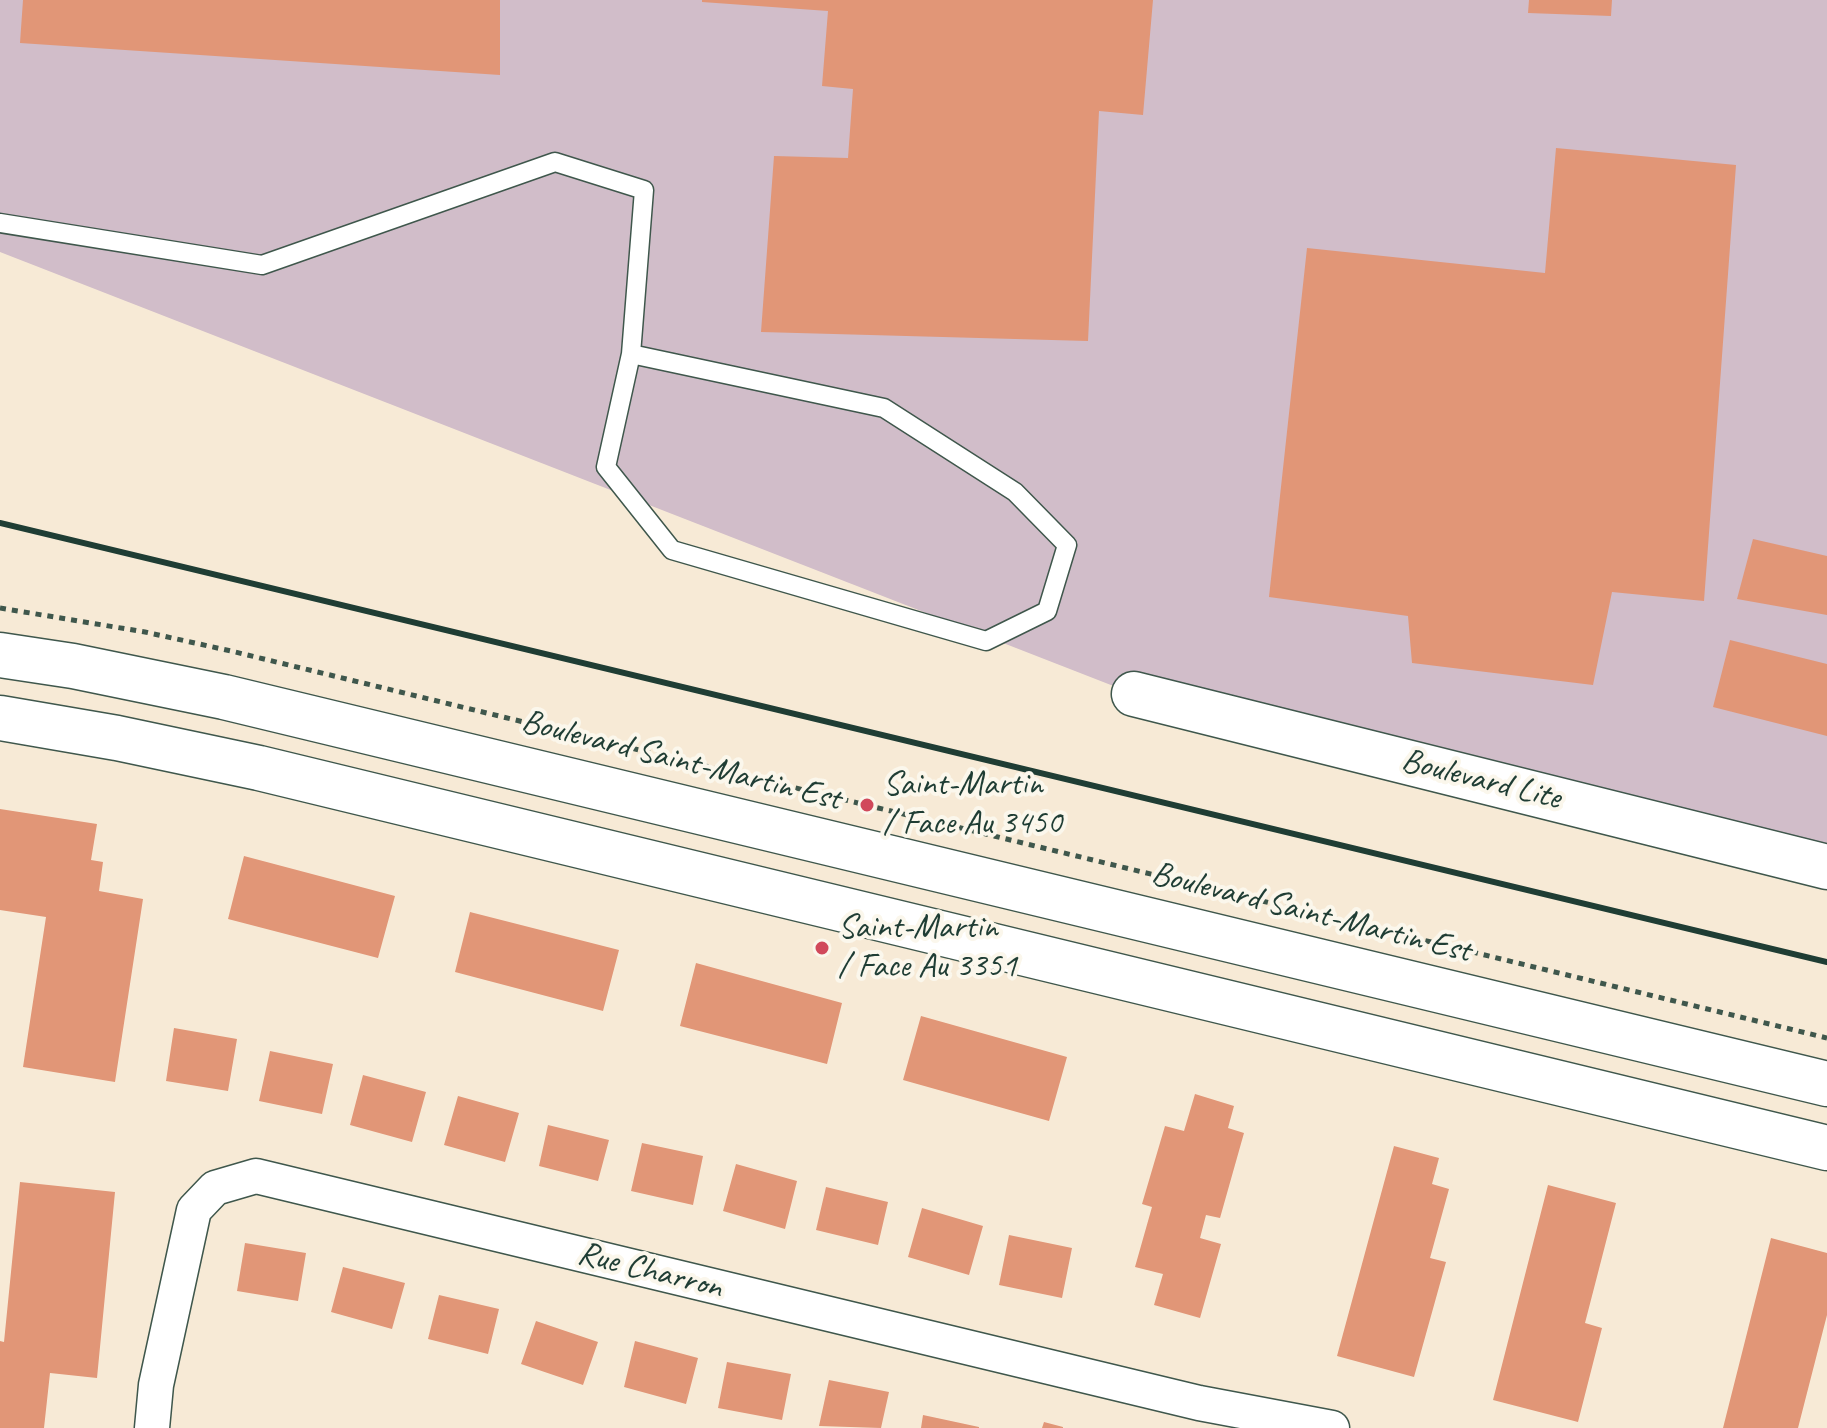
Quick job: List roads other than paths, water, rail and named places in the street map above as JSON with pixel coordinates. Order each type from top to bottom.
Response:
[{"type":"main road","name":"Boulevard Saint-Martin Est","points":[[0,655],[73,666],[224,697],[1827,1084]]},
{"type":"main road","name":"Boulevard Lite","points":[[1134,694],[1827,867]]},
{"type":"main road","points":[[0,718],[117,738],[259,768],[1827,1148]]},
{"type":"street","name":"Rue Charron","points":[[152,1428],[156,1385],[194,1210],[215,1188],[256,1176],[1196,1415],[1332,1428]]},
{"type":"lane","points":[[0,223],[262,265],[555,162],[644,190],[631,354],[606,467],[672,550],[986,641],[1047,611],[1067,545],[1015,492],[884,408],[631,354]]},
{"type":"railway","points":[[0,523],[1827,962]]},
{"type":"place","name":"Saint-Martin / Face Au 3450","points":[[867,805]]},
{"type":"place","name":"Saint-Martin / Face Au 3351","points":[[822,948]]}]
